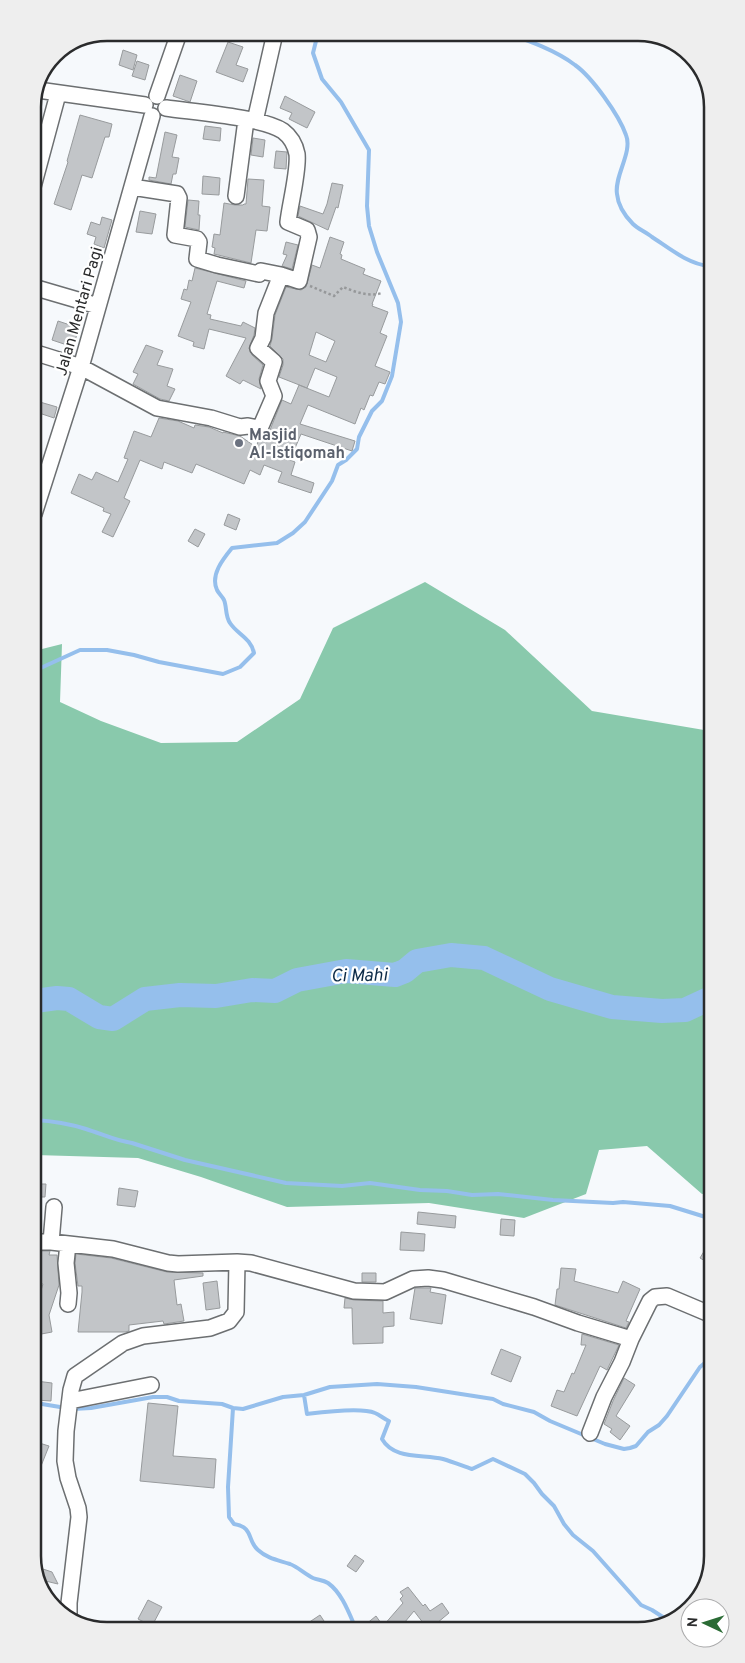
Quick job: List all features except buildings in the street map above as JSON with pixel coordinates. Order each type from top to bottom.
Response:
[{"type":"street","name":"Jalan Mentari Pagi","points":[[41,492],[81,367],[155,106],[176,41]]},
{"type":"street","points":[[236,196],[250,120],[272,41]]},
{"type":"street","points":[[44,91],[250,120],[281,130],[289,136],[294,144],[297,155],[288,222],[307,230],[309,237],[299,282],[281,275],[262,271],[259,274],[196,259],[198,239],[175,236],[179,198],[177,194],[132,187]]},
{"type":"street","points":[[41,157],[58,94]]},
{"type":"street","points":[[41,354],[81,367],[157,408],[211,418],[240,427],[258,428],[261,426],[274,396],[268,381],[274,362],[258,348],[263,338],[266,313],[281,275]]},
{"type":"street","points":[[41,289],[98,306]]},
{"type":"street","points":[[54,1207],[43,1242],[113,1249],[168,1263],[251,1263],[354,1291],[385,1292],[413,1279],[443,1280],[631,1339]]},
{"type":"street","points":[[68,1244],[66,1263],[69,1293],[68,1304]]},
{"type":"street","points":[[69,1609],[78,1508],[68,1478],[65,1461],[66,1431],[71,1390],[75,1376],[123,1343],[143,1336],[210,1328],[229,1321],[236,1312],[237,1262]]},
{"type":"street","points":[[590,1433],[604,1397],[650,1301],[655,1297],[667,1296],[704,1312]]},
{"type":"street","points":[[70,1401],[151,1385]]},
{"type":"path","points":[[299,282],[334,296],[343,287],[360,294],[382,293]]},
{"type":"green space","points":[[425,582],[505,630],[592,711],[704,730],[704,1194],[647,1146],[599,1150],[586,1194],[524,1218],[429,1203],[287,1207],[201,1177],[138,1158],[41,1155],[41,649],[62,644],[60,702],[101,721],[161,743],[237,742],[300,699],[333,628]]},
{"type":"waterway","points":[[41,668],[80,650],[107,650],[223,674],[240,667],[254,653],[247,640],[228,620],[224,600],[215,584],[218,568],[232,548],[277,543],[293,533],[305,522],[332,481],[338,465],[357,449],[359,437],[372,411],[382,401],[392,376],[401,322],[398,303],[377,252],[369,226],[367,206],[369,150],[341,102],[322,79],[313,53],[316,41]]},
{"type":"waterway","points":[[528,41],[550,50],[575,65],[597,87],[611,107],[628,142],[618,180],[617,194],[620,206],[630,221],[679,255],[704,265]]},
{"type":"waterway","name":"Ci Mahi","points":[[41,1000],[57,998],[69,999],[99,1017],[113,1019],[145,999],[180,995],[216,996],[252,990],[275,991],[297,980],[346,971],[395,975],[405,971],[417,961],[451,955],[484,958],[550,989],[612,1007],[662,1011],[685,1010],[704,1001]]},
{"type":"waterway","points":[[41,1121],[86,1129],[185,1160],[286,1183],[342,1186],[370,1183],[472,1195],[498,1194],[553,1200],[623,1202],[670,1206],[704,1217]]},
{"type":"waterway","points":[[73,1409],[91,1408],[153,1397],[222,1404],[243,1409],[283,1397],[304,1395],[330,1387],[377,1384],[416,1387],[493,1399],[503,1404],[534,1412],[550,1421],[605,1444],[624,1449],[636,1446],[648,1432],[659,1425],[704,1364]]},
{"type":"waterway","points":[[304,1395],[307,1414],[361,1410],[375,1413],[389,1421],[382,1439],[387,1446],[401,1453],[443,1459],[472,1469],[493,1459],[525,1474],[554,1506],[573,1535],[593,1551],[641,1605],[662,1617]]},
{"type":"waterway","points":[[41,1404],[66,1408]]},
{"type":"waterway","points":[[233,1408],[228,1487],[229,1517],[234,1524],[245,1528],[255,1546],[262,1553],[273,1559],[293,1565],[313,1578],[326,1582],[333,1587],[345,1604],[353,1622]]},
{"type":"place","name":"Masjid Al-Istiqomah","points":[[239,443]]}]
